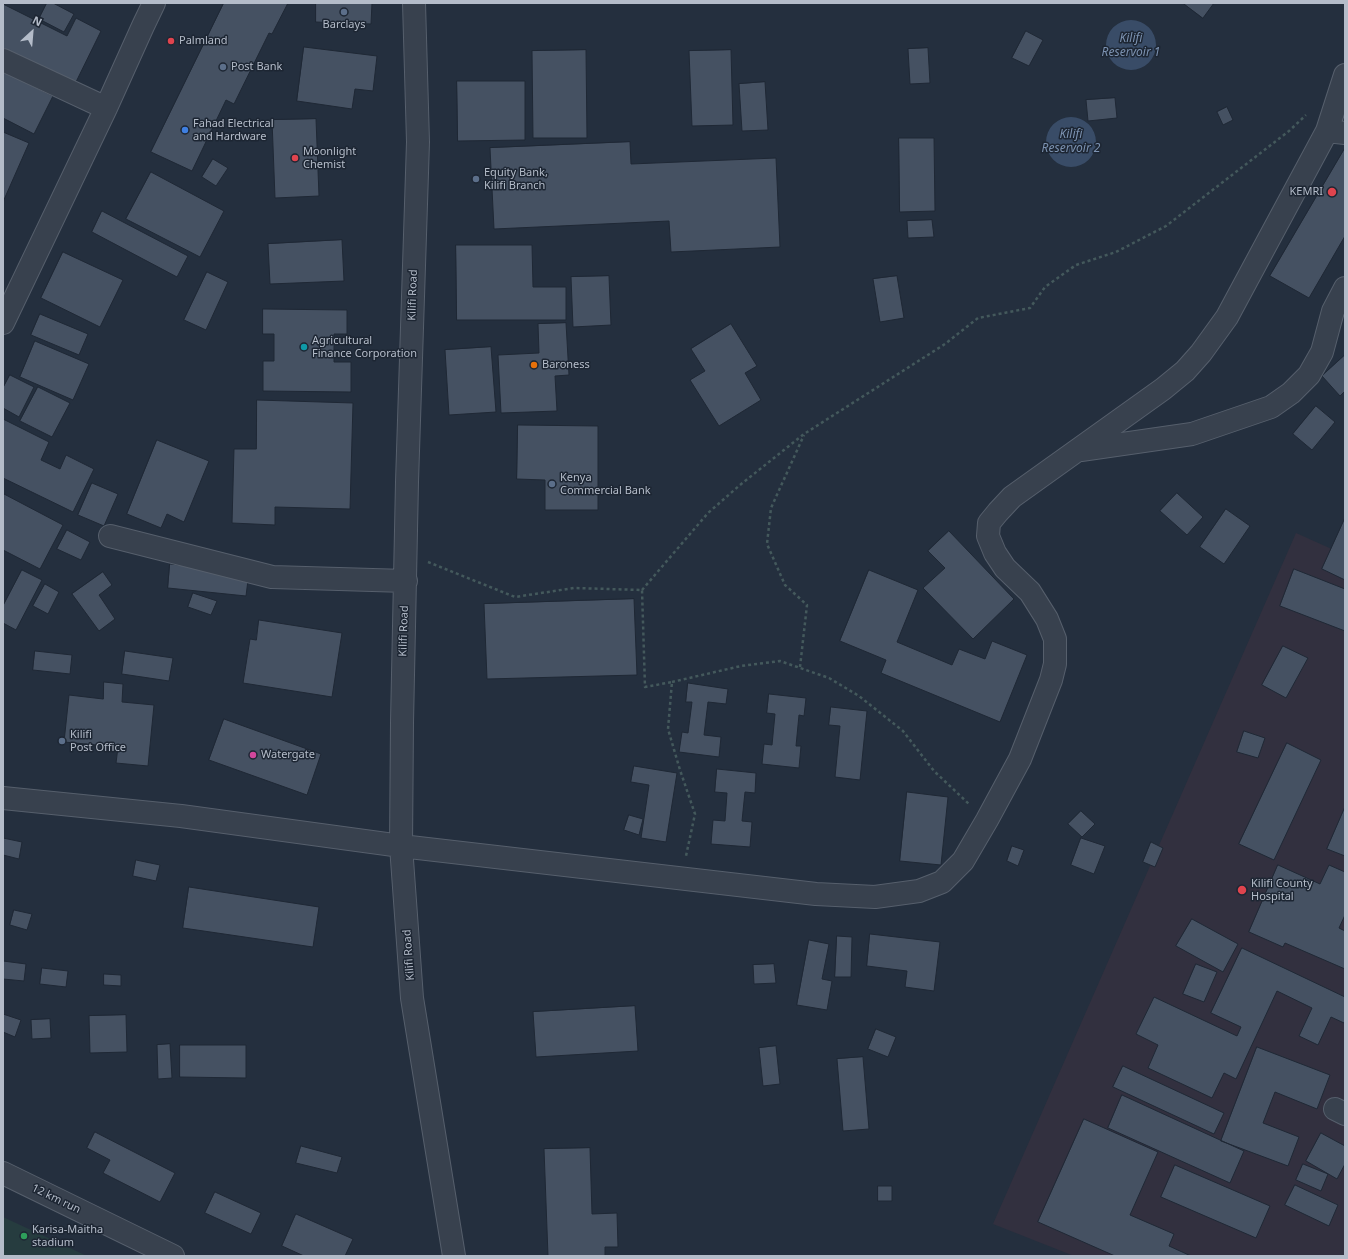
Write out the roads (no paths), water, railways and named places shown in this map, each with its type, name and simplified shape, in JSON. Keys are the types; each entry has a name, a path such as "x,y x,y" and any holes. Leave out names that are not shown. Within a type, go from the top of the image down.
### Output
{"street":[{"path":"3,323 106,108 142,26 154,3"},
{"name":"Kilifi Road","path":"414,3 418,142 406,553 401,846 412,998 454,1256"},
{"path":"3,60 106,108"},
{"path":"3,798 188,817 401,846 816,894 875,897 919,891 942,882 963,861 988,820 1020,759 1051,680 1055,664 1055,639 1047,619 1030,592 1005,568 995,553 988,536 989,523 1012,497 1163,389 1185,371 1201,353 1227,317 1336,132 1345,75"},
{"path":"1078,450 1192,434 1271,407 1291,393 1309,376 1322,352 1333,311 1345,288"},
{"path":"110,536 272,577 406,581"},
{"name":"12 km run","path":"3,1173 174,1256"}],"water":[{"name":"Kilifi Reservoir 1","path":"1126,20 1136,20 1149,27 1156,40 1156,50 1149,63 1136,70 1126,70 1117,66 1110,59 1106,50 1106,40 1110,31 1117,24"},
{"name":"Kilifi Reservoir 2","path":"1066,117 1076,117 1089,124 1096,137 1096,147 1089,160 1076,167 1066,167 1057,163 1050,156 1046,147 1046,137 1050,128 1057,121"}],"place":[{"name":"Barclays","path":"344,12"},
{"name":"Palmland","path":"171,41"},
{"name":"Post Bank","path":"223,67"},
{"name":"Fahad Electrical and Hardware","path":"185,130"},
{"name":"Moonlight Chemist","path":"295,158"},
{"name":"Equity Bank, Kilifi Branch","path":"476,179"},
{"name":"KEMRI","path":"1332,192"},
{"name":"Agricultural Finance Corporation","path":"304,347"},
{"name":"Baroness","path":"534,365"},
{"name":"Kenya Commercial Bank","path":"552,484"},
{"name":"Kilifi Post Office","path":"62,741"},
{"name":"Watergate","path":"253,755"},
{"name":"Kilifi County Hospital","path":"1242,890"},
{"name":"Karisa-Maitha stadium","path":"24,1236"}]}
